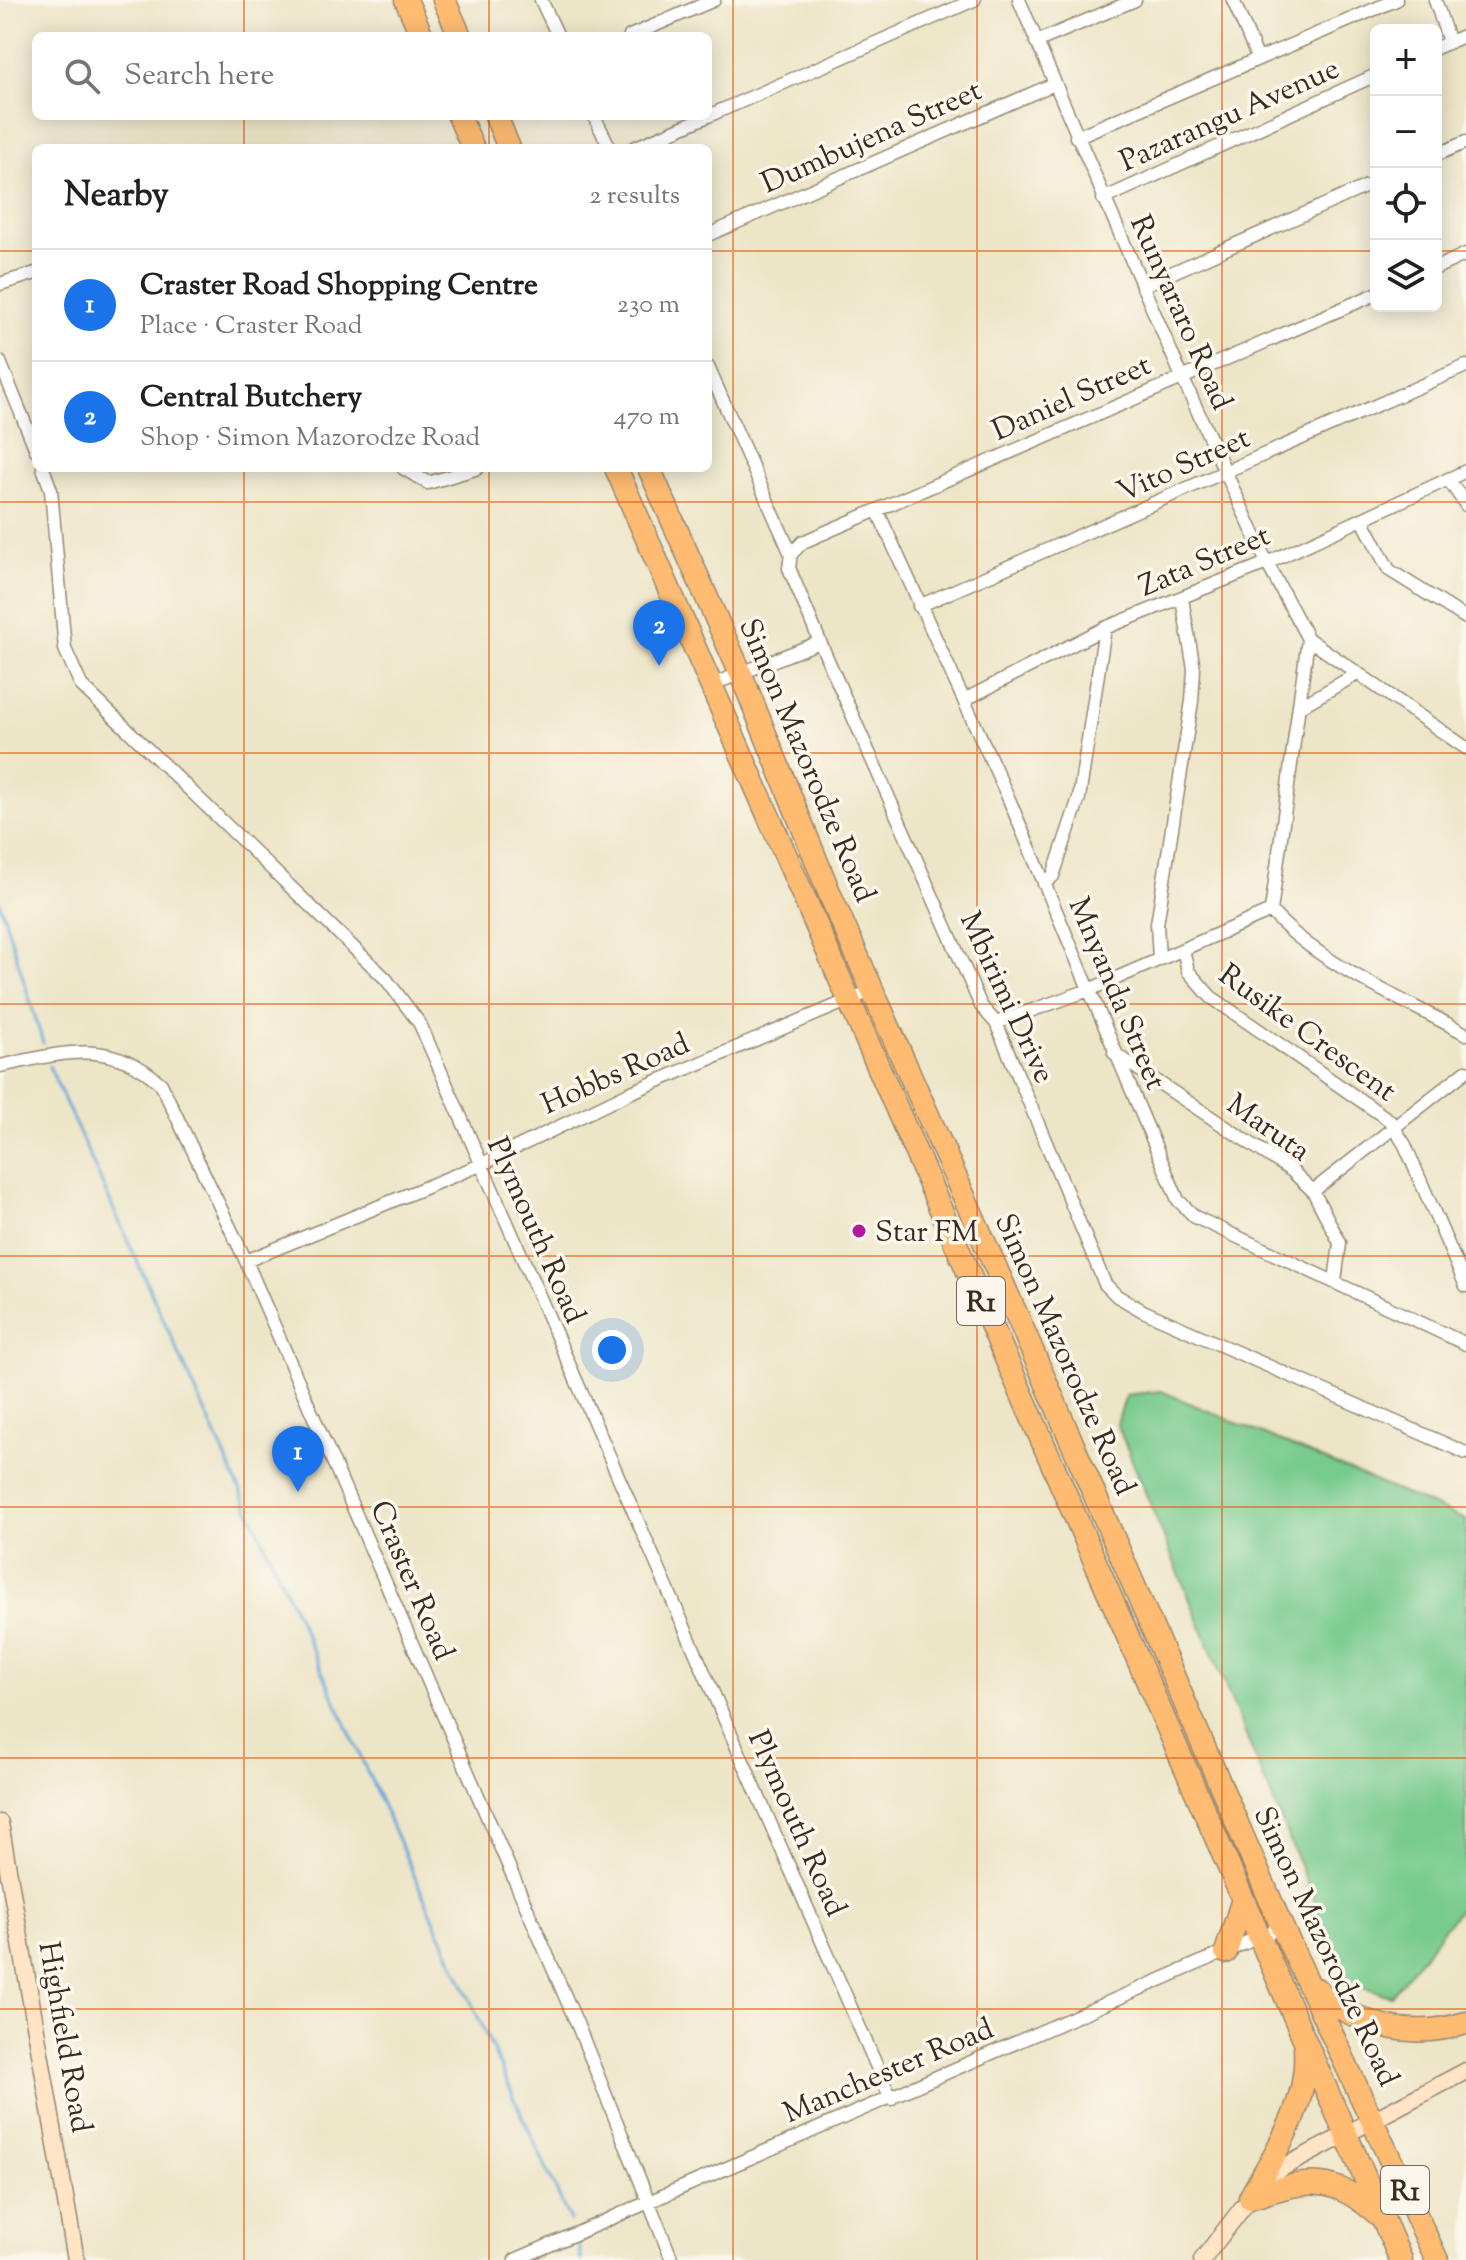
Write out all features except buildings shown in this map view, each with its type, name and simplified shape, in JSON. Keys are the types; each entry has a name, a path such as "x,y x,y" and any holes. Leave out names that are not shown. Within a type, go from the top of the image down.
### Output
{"highway":[{"path":"406,0 420,32"},
{"path":"444,0 458,32"},
{"path":"461,120 471,144"},
{"path":"498,120 507,144"},
{"name":"Simon Mazorodze Road","path":"618,472 1259,1936 1304,2031 1437,2260"},
{"name":"Simon Mazorodze Road","path":"651,472 740,672 831,897 1309,1983 1361,2127 1381,2216 1401,2260"},
{"path":"831,897 833,934 852,976 850,1000"},
{"path":"1245,1842 1246,1880 1265,1923 1259,1936"},
{"path":"1226,1952 1243,1899"},
{"path":"1309,1983 1334,2005 1373,2024 1409,2031 1466,2023"},
{"path":"1250,2198 1295,2113 1303,2091 1307,2074 1304,2031"},
{"path":"1250,2198 1291,2185 1326,2183 1355,2195 1381,2216"}],"street":[{"path":"541,0 556,32"},
{"path":"639,32 714,0"},
{"path":"712,114 974,0"},
{"name":"Runyararo Road","path":"1019,0 1182,377 1267,563 1308,639"},
{"path":"1036,42 1135,0"},
{"path":"1233,0 1258,59"},
{"path":"1076,137 1396,0"},
{"path":"1435,0 1449,42"},
{"path":"1442,45 1466,35"},
{"name":"Pazarangu Avenue","path":"1103,199 1370,78"},
{"name":"Dumbujena Street","path":"712,233 1054,84"},
{"path":"596,120 608,144"},
{"path":"643,144 699,120"},
{"path":"1442,152 1466,142"},
{"path":"1142,286 1370,185"},
{"path":"1442,265 1466,254"},
{"path":"0,284 32,274"},
{"name":"Daniel Street","path":"791,554 803,542 1370,297"},
{"path":"0,362 32,440"},
{"name":"Vito Street","path":"919,606 1226,474 1466,366"},
{"name":"Mbirimi Drive","path":"712,376 791,554 789,568 820,642 981,1006 996,1023 1105,1284 1117,1296 1466,1453"},
{"name":"Zata Street","path":"964,700 1105,628 1267,563 1466,471"},
{"name":"Plymouth Road","path":"44,472 51,490 65,649 81,685 409,1005 891,2099"},
{"path":"410,472 428,483 465,472"},
{"path":"1448,479 1466,505"},
{"name":"Mnyanda Street","path":"877,510 964,700 1114,1053 1184,1208 1195,1217 1466,1344"},
{"path":"1362,519 1389,570 1466,618"},
{"path":"1159,959 1157,924 1192,701 1194,669 1182,599"},
{"path":"1044,884 1053,876 1079,798 1105,628"},
{"path":"1466,748 1308,639 1271,911 1287,929 1312,947 1466,1034"},
{"path":"711,685 820,642"},
{"path":"1301,706 1357,674"},
{"path":"996,1023 1089,990 1271,911"},
{"name":"Rusike Crescent","path":"1183,949 1188,971 1211,997 1371,1106 1394,1128 1405,1145 1466,1286"},
{"name":"Hobbs Road","path":"246,1261 480,1165 627,1094 873,990"},
{"name":"Craster Road","path":"0,1066 91,1052 117,1054 139,1064 161,1084 246,1261 578,2026 672,2260"},
{"name":"Maruta","path":"1114,1053 1292,1171 1313,1191 1340,1243 1335,1281"},
{"path":"1313,1191 1466,1071"},
{"name":"Highfield Road","path":"0,1823 76,2260"},
{"name":"Manchester Road","path":"515,2260 1282,1927"},
{"path":"1202,2260 1250,2198 1294,2160 1466,2071"}],"green space":[{"path":"1161,1391 1466,1520 1466,1901 1391,1996 1349,1984 1117,1424 1126,1395"}],"waterway":[{"path":"0,903 43,1043"},
{"path":"49,1066 570,2221"},
{"path":"579,2244 581,2260"}],"place":[{"name":"Central Butchery","path":"659,666"},
{"name":"Star FM","path":"859,1231"},
{"name":"Craster Road Shopping Centre","path":"298,1492"}]}
